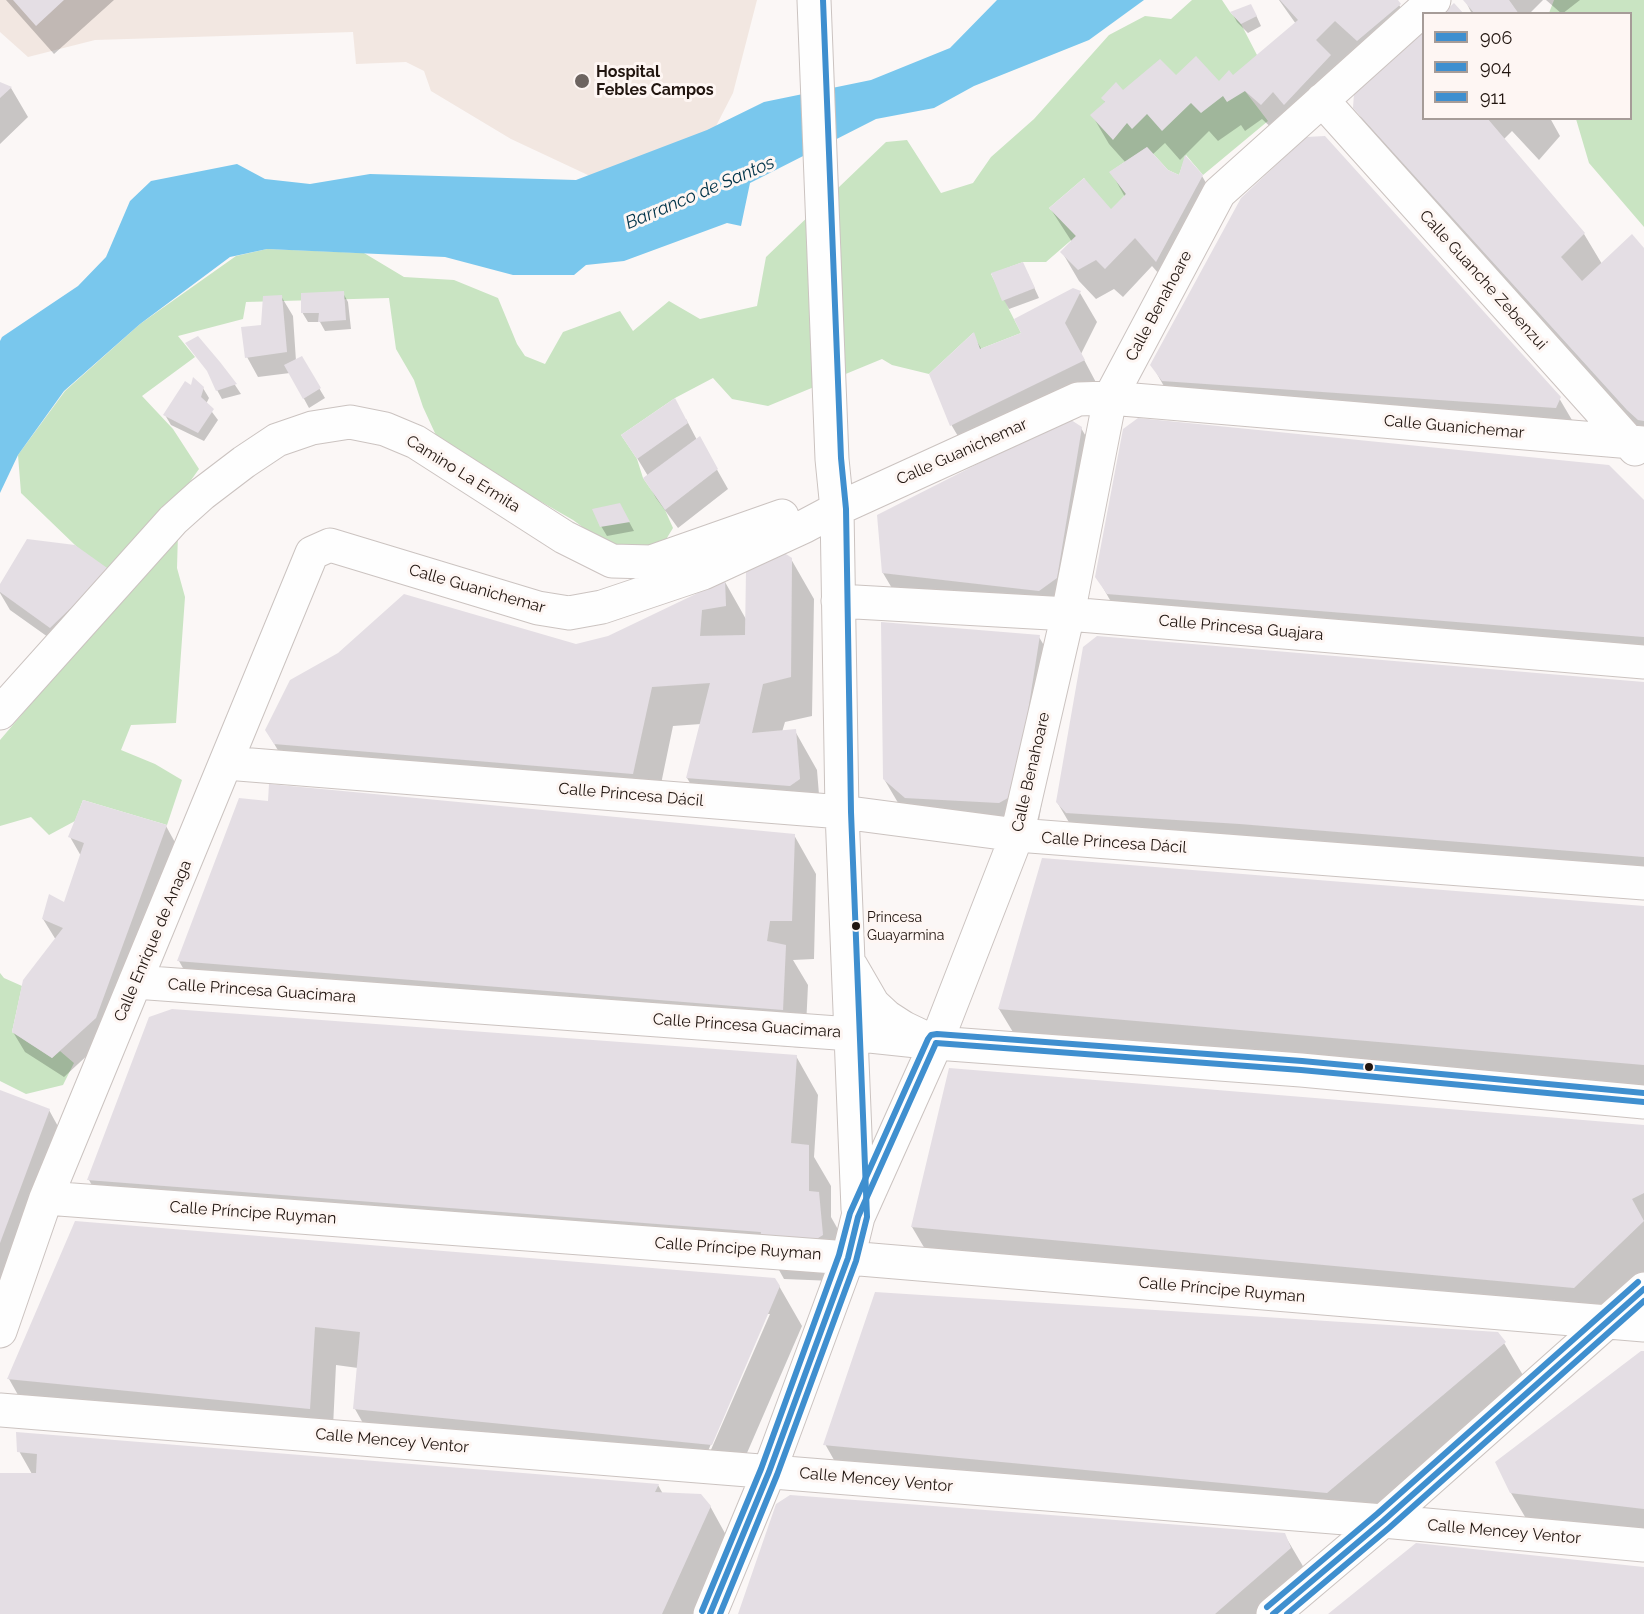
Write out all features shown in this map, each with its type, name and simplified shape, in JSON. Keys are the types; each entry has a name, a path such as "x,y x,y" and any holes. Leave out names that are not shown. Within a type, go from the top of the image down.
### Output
{"street":[{"path":"814,0 832,459 837,509 842,812 858,1217"},
{"name":"Calle Benahoare","path":"710,1614 769,1472 848,1258 858,1217 936,1043 1017,835 1068,614 1110,398 1219,193 1434,0"},
{"name":"Calle Guanche Zebenzui","path":"1322,100 1639,448"},
{"name":"Calle Guanichemar","path":"312,553 330,545 538,608 569,613 602,607 703,573 1078,399 1110,398 1639,448"},
{"name":"Camino La Ermita","path":"0,713 173,520 244,462 277,441 312,428 350,422 396,433 416,442 564,537 612,561 651,562 783,515 805,526"},
{"name":"Calle Enrique de Anaga","path":"0,1331 46,1198 312,553"},
{"name":"Calle Princesa Guajara","path":"838,601 1068,614 1644,662"},
{"name":"Calle Princesa Dácil","path":"226,763 842,812 1017,835 1644,884"},
{"path":"848,962 873,1004 904,1029 936,1043"},
{"name":"Calle Princesa Guacimara","path":"135,982 851,1034 936,1043 1302,1070 1644,1102"},
{"name":"Calle Príncipe Ruyman","path":"46,1198 848,1258 1644,1325"},
{"path":"1273,1614 1383,1521 1644,1289"},
{"name":"Calle Mencey Ventor","path":"0,1410 1383,1521 1644,1545"}],"shaded area":[{"name":"Hospital Febles Campos","path":"0,0 757,0 733,93 715,128 590,176 511,139 431,91 424,71 406,62 356,64 353,32 95,40 28,57 0,32"}],"green space":[{"path":"1192,0 1222,0 1241,24 1257,55 1245,91 1268,121 1203,175 1186,155 1179,175 1168,170 1147,147 1110,172 1126,194 1108,214 1084,178 1049,208 1076,236 1046,262 1023,262 991,274 1021,333 980,349 973,333 929,374 892,365 882,359 768,406 732,399 713,378 675,398 621,435 637,459 643,478 665,510 673,528 662,546 619,554 573,520 440,444 423,407 414,380 396,349 389,298 246,302 243,319 178,336 195,357 142,396 173,429 199,469 179,497 177,568 185,597 176,723 131,725 121,750 155,764 182,780 167,825 83,800 75,821 49,835 31,817 0,826 0,740 78,649 118,597 75,545 21,493 18,455 65,391 140,324 236,256 267,249 364,253 404,277 454,280 498,298 517,344 525,356 545,364 563,332 620,311 633,331 669,301 700,319 757,306 766,257 886,142 907,140 941,193 973,183 991,157 1034,119 1109,35 1145,16 1171,19"},
{"path":"1554,0 1644,0 1644,227 1589,163 1576,120 1632,120 1632,12 1549,12"},
{"path":"0,973 4,978 22,986 12,1032 52,1058 60,1051 74,1063 63,1085 26,1094 0,1081"}],"water":[{"name":"Barranco de Santos","path":"997,0 1144,0 1089,40 974,86 934,108 876,119 750,183 741,226 727,223 624,261 586,265 574,275 513,275 445,257 267,249 230,257 140,324 64,391 18,455 0,493 0,341 2,337 78,286 106,257 130,201 151,181 237,164 265,179 310,184 370,174 576,180 707,130 764,102 871,80 950,48"}],"building":[{"path":"13,0 64,0 36,26"},
{"path":"1280,0 1398,0 1401,4 1357,41 1335,21 1316,40 1331,55 1284,105 1273,92 1261,105 1245,91 1227,102 1223,96 1201,113 1191,103 1162,131 1147,114 1132,129 1127,123 1113,140 1090,115 1105,102 1101,98 1116,82 1123,90 1160,59 1176,75 1196,56 1219,81 1229,70 1233,75 1298,20"},
{"path":"1463,0 1509,0 1518,12 1473,12"},
{"path":"1454,3 1462,12 1444,12"},
{"path":"1251,4 1257,16 1241,24 1230,12"},
{"path":"1422,32 1422,120 1489,120 1585,233 1561,257 1582,281 1632,234 1644,248 1644,421 1638,420 1627,410 1353,108 1354,93"},
{"path":"0,82 12,87 0,98"},
{"path":"1325,136 1561,397 1556,408 1162,381 1150,365 1241,198 1306,137"},
{"path":"1147,147 1168,170 1179,175 1185,155 1203,175 1156,262 1135,238 1105,269 1096,260 1078,270 1060,252 1076,236 1049,208 1084,178 1111,209 1126,194 1109,172"},
{"path":"1023,262 1035,288 1002,301 991,273"},
{"path":"1073,288 1081,291 1065,323 1085,360 950,426 929,374 974,332 980,349 1021,333 1014,319"},
{"path":"344,291 346,320 318,322 319,313 301,313 301,293"},
{"path":"282,295 287,352 245,358 241,327 261,325 263,296"},
{"path":"198,336 237,384 216,391 207,371 185,343"},
{"path":"302,356 321,388 303,399 284,365"},
{"path":"193,377 204,387 201,397 214,409 198,433 163,415 185,381 191,385"},
{"path":"675,398 688,423 637,459 621,435"},
{"path":"1068,418 1082,427 1057,578 1039,591 882,573 877,515"},
{"path":"1138,418 1609,465 1644,500 1644,637 1107,594 1095,577 1123,429"},
{"path":"700,436 718,469 665,510 643,478"},
{"path":"620,503 630,522 600,527 592,509"},
{"path":"27,539 75,545 110,570 50,628 0,592 0,584"},
{"path":"780,550 792,558 791,677 763,684 752,733 796,729 800,779 790,786 686,778 710,683 652,687 633,774 274,744 265,730 290,680 338,653 404,594 576,644 608,636 725,580 726,606 702,610 700,636 745,635 746,570"},
{"path":"881,622 1040,635 1015,794 999,803 905,798 883,779"},
{"path":"1097,636 1644,682 1644,857 1240,824 1066,813 1056,802 1083,647"},
{"path":"269,784 795,834 792,921 770,921 767,941 786,945 783,1010 177,961 239,798 268,801"},
{"path":"83,800 167,825 96,1018 52,1058 12,1032 23,980 63,928 42,919 49,894 64,902 84,843 68,837"},
{"path":"1042,858 1644,906 1644,1065 998,1009"},
{"path":"172,1009 797,1055 791,1143 809,1145 809,1191 819,1192 823,1235 810,1243 760,1241 761,1232 87,1180 149,1017"},
{"path":"949,1068 1644,1125 1644,1193 1632,1199 1644,1221 1574,1288 911,1227"},
{"path":"0,1090 50,1109 0,1243"},
{"path":"75,1221 775,1278 780,1286 712,1445 353,1409 360,1332 315,1327 310,1409 7,1379"},
{"path":"875,1292 1498,1332 1506,1342 1327,1493 823,1445"},
{"path":"1644,1351 1644,1509 1510,1493 1495,1462"},
{"path":"16,1432 659,1484 655,1492 701,1494 711,1506 662,1614 0,1614 0,1473 36,1473 37,1454 17,1452"},
{"path":"790,1495 1285,1533 1291,1548 1215,1614 738,1614 776,1504"},
{"path":"1416,1543 1644,1567 1644,1614 1328,1614"}],"transit line":[{"name":"904","path":"720,1614 777,1475 856,1261 867,1217 851,812 846,509 841,458 823,0"},
{"name":"911","path":"702,1611 761,1469 839,1255 850,1213 931,1035 1302,1061 1644,1093"},
{"name":"906","path":"936,1043 1301,1070 1644,1102"},
{"name":"906","path":"710,1614 769,1472 848,1258 858,1217 936,1043"},
{"name":"911","path":"1267,1607 1377,1514 1638,1282"},
{"name":"906","path":"1273,1614 1383,1521 1644,1289"},
{"name":"904","path":"1287,1614 1389,1528 1644,1301"}],"place":[{"name":"Hospital Febles Campos","path":"582,81"},
{"name":"Princesa Guayarmina","path":"856,926"}]}
